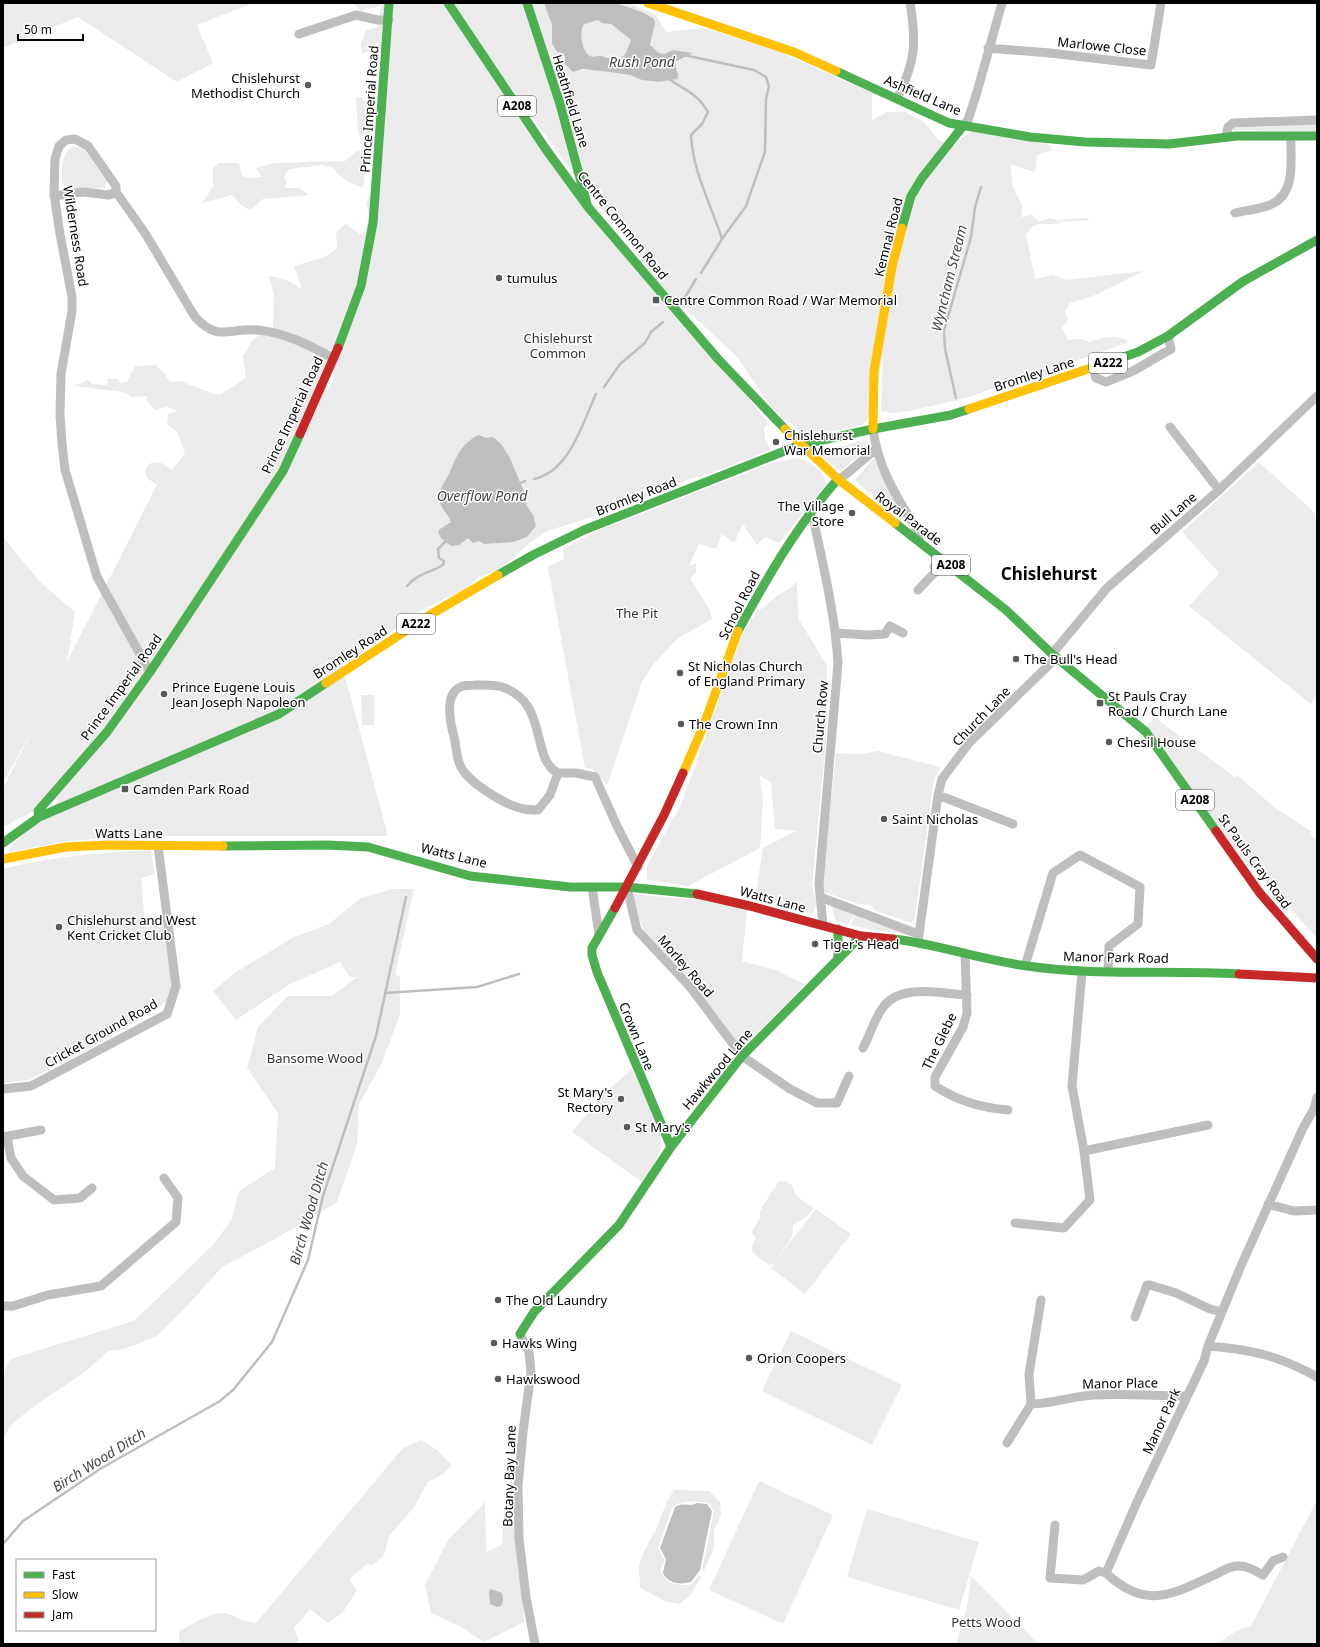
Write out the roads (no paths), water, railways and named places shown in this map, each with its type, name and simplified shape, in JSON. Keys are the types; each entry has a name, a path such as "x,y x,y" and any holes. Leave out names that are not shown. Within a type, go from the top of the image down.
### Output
{"main road":[{"name":"Prince Imperial Road","path":"39,817 38,811 107,732 150,672 283,471 333,358 360,286 372,223 379,158 389,3"},
{"name":"Centre Common Road","path":"448,3 545,148 588,207 718,359 800,446"},
{"name":"Heathfield Lane","path":"527,3 560,104 588,207"},
{"name":"Ashfield Lane","path":"648,3 780,47 845,74 949,123 963,126 1036,139 1079,143 1170,144 1226,137 1258,135 1317,136"},
{"name":"Kemnal Road","path":"873,429 874,371 892,268 911,196 922,178 963,126"},
{"name":"Bromley Lane","path":"800,446 873,429 951,415 1138,352 1168,336 1242,282 1317,240"},
{"name":"Royal Parade","path":"800,446 839,480 1006,610 1054,656"},
{"name":"Bromley Road","path":"3,843 39,817 279,714 433,613 548,547 584,530 800,446"},
{"name":"School Road","path":"627,887 664,815 703,727 737,633 768,576 818,500 839,480"},
{"name":"St Pauls Cray Road","path":"1054,656 1140,727 1152,740 1259,892 1317,959"},
{"name":"Watts Lane","path":"3,859 66,847 108,845 327,845 368,847 470,876 570,887 627,887 695,894 823,925 861,936 918,938"},
{"name":"Crown Lane","path":"627,887 599,934 592,948 592,955 597,972 671,1147"},
{"path":"838,930 838,958"},
{"name":"Hawkwood Lane","path":"520,1334 534,1312 619,1225 671,1147 742,1056 861,936"},
{"name":"Manor Park Road","path":"918,938 965,953 1025,966 1082,972 1210,972 1317,978"}],"street":[{"path":"897,99 908,76 913,56 914,28 910,3"},
{"name":"Kemnal Road","path":"963,126 968,120 1002,3"},
{"name":"Marlowe Close","path":"988,48 1050,53 1151,65 1161,3"},
{"path":"299,34 356,15 378,20 389,20"},
{"path":"1226,137 1228,126 1233,123 1317,120"},
{"path":"1235,213 1272,204 1282,197 1290,178 1291,136"},
{"name":"Wilderness Road","path":"150,672 98,577 66,470 60,415 61,374 72,311 72,297 54,196 54,177 58,148 63,141 70,139 84,143 88,146 116,186 116,192 144,233 196,317 203,325 211,330 221,332 258,330 299,339 333,358"},
{"path":"54,196 83,192 109,195 116,192"},
{"path":"1092,368 1096,378 1100,381 1106,382 1133,371 1171,350 1168,336"},
{"name":"Bull Lane","path":"1054,656 1107,588 1219,490 1317,396"},
{"path":"1170,427 1219,490"},
{"path":"873,429 876,449 890,486 919,533 919,542"},
{"path":"839,480 876,449"},
{"name":"Church Row","path":"810,514 814,522 836,633 838,663 818,884 823,925"},
{"path":"918,590 938,569 934,567 941,558"},
{"path":"836,633 867,636 886,634 890,626 903,633"},
{"name":"Church Lane","path":"918,938 938,795 942,779 969,743 1054,656"},
{"path":"558,773 550,795 538,810 519,808 474,784 460,767 451,724 450,700 454,692 463,686 492,685 502,686 519,696 533,717 539,733 544,757 550,769 558,773 576,773 595,777 616,826 638,866"},
{"path":"938,795 1014,824"},
{"name":"Cricket Ground Road","path":"3,1089 31,1086 167,1014 176,986 158,846"},
{"path":"1025,966 1053,873 1080,855 1140,887 1138,924 1109,946 1108,972"},
{"name":"Crown Lane","path":"592,887 599,934"},
{"name":"Morley Road","path":"627,887 636,930 691,988 742,1056 790,1089 817,1103 837,1103 849,1076"},
{"name":"Manor Park Road","path":"820,898 918,938"},
{"name":"The Glebe","path":"965,953 967,1013 963,1027 934,1077 935,1086 945,1093 969,1102 994,1109 1008,1110"},
{"path":"1015,1223 1064,1228 1090,1200 1084,1151 1072,1086 1082,972"},
{"path":"863,1048 883,1006 893,998 908,992 967,995"},
{"name":"Manor Park","path":"1106,1573 1186,1396 1204,1362 1208,1346 1222,1312 1268,1204 1314,1108 1317,1096"},
{"path":"1084,1151 1208,1125"},
{"path":"41,1130 5,1137 11,1158 23,1176 54,1200 80,1198 92,1188"},
{"path":"3,1306 13,1306 48,1295 101,1286 176,1222 178,1198 164,1178"},
{"path":"1268,1204 1294,1211 1317,1210"},
{"path":"1135,1317 1147,1285 1176,1293 1210,1309 1222,1312"},
{"path":"1006,1443 1031,1404 1029,1374 1041,1300"},
{"name":"Botany Bay Lane","path":"520,1334 529,1352 530,1372 518,1486 519,1538 526,1597 535,1644"},
{"path":"1208,1346 1243,1350 1267,1355 1295,1365 1317,1377"},
{"name":"Manor Place","path":"1031,1404 1043,1404 1077,1396 1096,1395 1186,1396"},
{"path":"1055,1525 1050,1578 1076,1581 1083,1580 1099,1571 1106,1573 1120,1586 1149,1596 1169,1595 1235,1566 1251,1568 1262,1575 1273,1560 1283,1557"}],"water":[{"name":"Rush Pond","path":"544,3 616,3 642,12 654,19 655,23 650,45 659,53 664,54 673,50 693,53 675,62 678,75 677,82 677,79 658,82 642,80 630,75 583,69 573,72 564,63 565,57 563,53 557,52 552,44 552,25","holes":["598,20 602,23 611,24 630,39 626,53 621,58 613,59 600,56 591,57 585,50 581,36 582,27 584,24"]},
{"name":"Overflow Pond","path":"479,435 486,438 493,437 501,444 510,458 524,492 527,506 533,515 536,526 527,537 513,542 484,544 479,541 473,543 468,538 459,545 451,546 441,538 438,532 451,522 440,503 440,491 463,447"},
{"path":"697,1503 707,1504 712,1511 700,1570 691,1582 675,1583 665,1577 663,1573 666,1559 660,1548 675,1507"},
{"path":"491,1589 502,1593 503,1601 501,1606 497,1607 490,1604 489,1591"}],"waterway":[{"path":"684,55 754,70 766,77 769,86 766,99 765,152 746,206 722,239"},
{"path":"669,79 695,96 708,112 702,124 691,135 692,149 703,188 722,239 701,273"},
{"name":"Wyncham Stream","path":"956,398 945,349 944,331 971,237 975,207 981,187"},
{"path":"684,299 696,279"},
{"path":"604,387 620,364 645,343 651,332 663,322"},
{"path":"534,479 557,467 566,456 580,432 596,394"},
{"path":"518,484 525,481"},
{"path":"407,586 416,578 443,565 444,561 439,558 438,549 447,540"},
{"name":"Birch Wood Ditch","path":"3,1544 23,1521 100,1469 220,1401 233,1390 272,1342 308,1260 323,1196 376,1036 406,897"},
{"path":"385,993 477,987 519,974"}],"place":[{"name":"Chislehurst Methodist Church","path":"308,85"},
{"name":"tumulus","path":"499,278"},
{"name":"Centre Common Road / War Memorial","path":"656,300"},
{"name":"Chislehurst War Memorial","path":"776,442"},
{"name":"The Village Store","path":"852,513"},
{"name":"The Bull's Head","path":"1016,659"},
{"name":"St Nicholas Church of England Primary","path":"680,673"},
{"name":"Prince Eugene Louis Jean Joseph Napoleon","path":"164,694"},
{"name":"St Pauls Cray Road / Church Lane","path":"1100,703"},
{"name":"The Crown Inn","path":"681,724"},
{"name":"Chesil House","path":"1109,742"},
{"name":"Camden Park Road","path":"125,789"},
{"name":"Saint Nicholas","path":"884,819"},
{"name":"Chislehurst and West Kent Cricket Club","path":"59,927"},
{"name":"Tiger's Head","path":"815,944"},
{"name":"St Mary's Rectory","path":"621,1099"},
{"name":"St Mary's","path":"627,1127"},
{"name":"The Old Laundry","path":"498,1300"},
{"name":"Hawks Wing","path":"494,1343"},
{"name":"Orion Coopers","path":"749,1358"},
{"name":"Hawkswood","path":"498,1379"}],"district":[{"name":"Chislehurst","path":"1049,574"}],"park label":[{"name":"Chislehurst Common","path":"558,346"},
{"name":"The Pit","path":"637,613"},
{"name":"Bansome Wood","path":"315,1058"},
{"name":"Petts Wood","path":"986,1622"}]}
